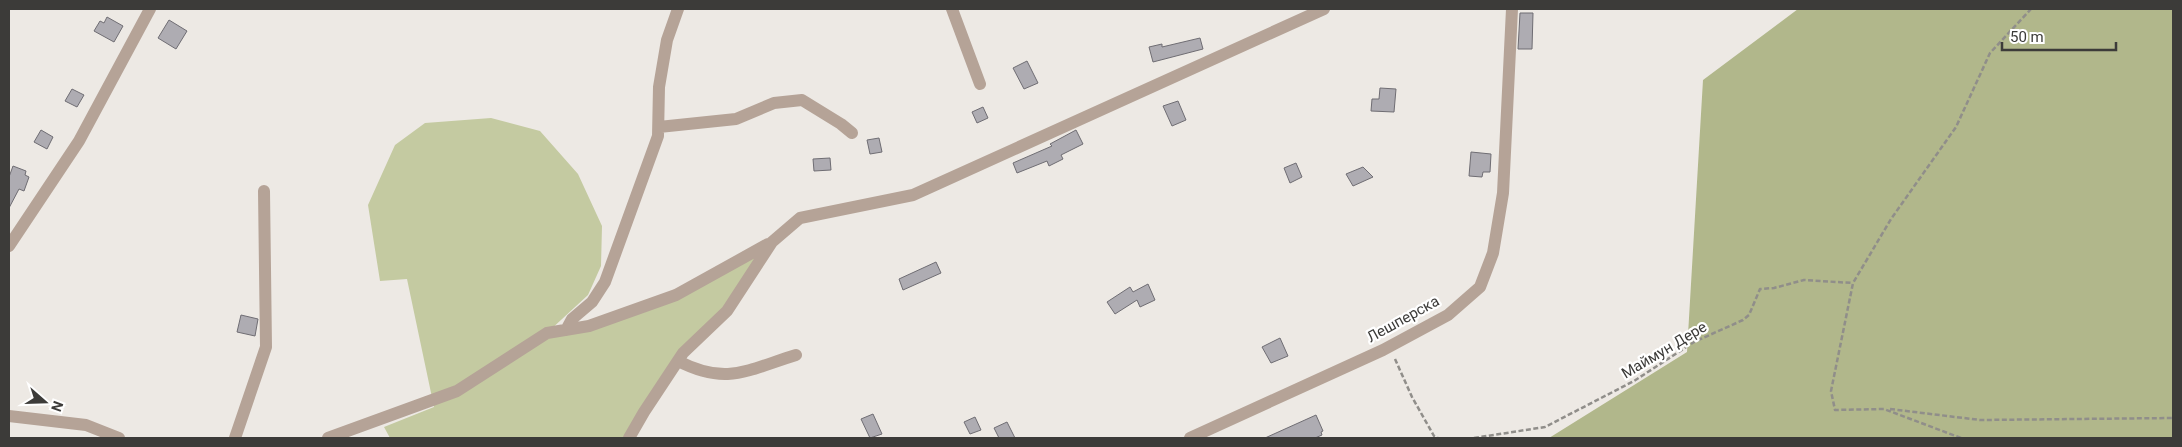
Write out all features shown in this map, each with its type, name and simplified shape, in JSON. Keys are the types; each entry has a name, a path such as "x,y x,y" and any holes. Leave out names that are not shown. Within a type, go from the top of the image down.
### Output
{"street":[{"path":"9,246 79,141 150,9"},
{"path":"566,330 572,319 592,302 605,282 658,136 660,126 659,87 667,40 678,9"},
{"path":"952,9 980,84"},
{"path":"328,438 457,391 547,333 589,326 676,295 772,242 800,218 913,195 1324,9"},
{"name":"Лешперска","path":"1190,438 1390,346 1448,315 1480,287 1493,253 1503,193 1512,9"},
{"path":"660,126 736,120 774,103 802,100 852,133"},
{"path":"235,438 266,347 264,191"},
{"path":"629,438 678,361 727,311 772,242"},
{"path":"678,361 700,372 723,376 737,374 796,355"},
{"path":"9,416 86,425 119,438"}],"path":[{"path":"2030,9 1990,53 1956,127 1892,219 1853,283 1831,391 1835,410 1884,409 1980,420 2173,418"},
{"name":"Маймун Дере","path":"1474,438 1544,427 1580,410 1634,381 1694,342 1743,320 1749,314 1760,289 1774,288 1804,280 1853,283"},
{"path":"1390,346 1412,398 1434,436 1438,438"},
{"path":"1884,409 1961,438"}],"green space":[{"path":"1798,9 2173,9 2173,438 1549,438 1687,352 1703,80"},
{"path":"491,118 540,131 578,174 602,226 601,266 588,295 548,332 676,295 772,242 727,311 683,353 629,438 390,438 384,427 434,407 407,279 380,281 368,205 395,145 425,123"}],"building":[{"path":"1520,13 1533,13 1532,49 1518,49"},
{"path":"107,17 123,26 114,42 94,31 100,21 104,23"},
{"path":"169,20 187,31 176,49 158,38"},
{"path":"1200,38 1203,49 1153,62 1149,47 1162,44 1162,47"},
{"path":"1027,61 1038,83 1024,89 1013,68"},
{"path":"1380,88 1396,89 1394,112 1371,111 1372,99 1379,99"},
{"path":"72,89 84,95 77,107 65,101"},
{"path":"1178,101 1186,120 1172,126 1163,106"},
{"path":"983,107 988,118 977,123 972,112"},
{"path":"41,130 53,137 47,149 34,142"},
{"path":"1076,130 1083,144 1061,155 1063,159 1049,166 1047,161 1017,173 1013,163 1052,146 1050,144"},
{"path":"879,138 882,152 870,154 867,140"},
{"path":"1471,152 1491,154 1490,172 1483,172 1482,177 1469,176"},
{"path":"830,158 831,170 814,171 813,159"},
{"path":"1296,163 1302,177 1290,183 1284,168"},
{"path":"13,166 26,171 25,175 29,177 24,191 19,189 9,208 9,177"},
{"path":"1363,167 1373,177 1353,186 1346,174"},
{"path":"936,262 941,273 903,290 899,279"},
{"path":"1148,284 1155,300 1140,307 1137,300 1115,314 1107,302 1130,287 1133,292"},
{"path":"241,315 258,319 255,336 237,332"},
{"path":"1280,338 1288,356 1271,363 1262,347"},
{"path":"873,414 882,434 870,438 861,419"},
{"path":"1316,415 1323,431 1321,432 1322,435 1315,438 1265,438"},
{"path":"975,417 981,430 970,434 964,422"},
{"path":"1007,422 1015,438 999,438 994,428"}]}
